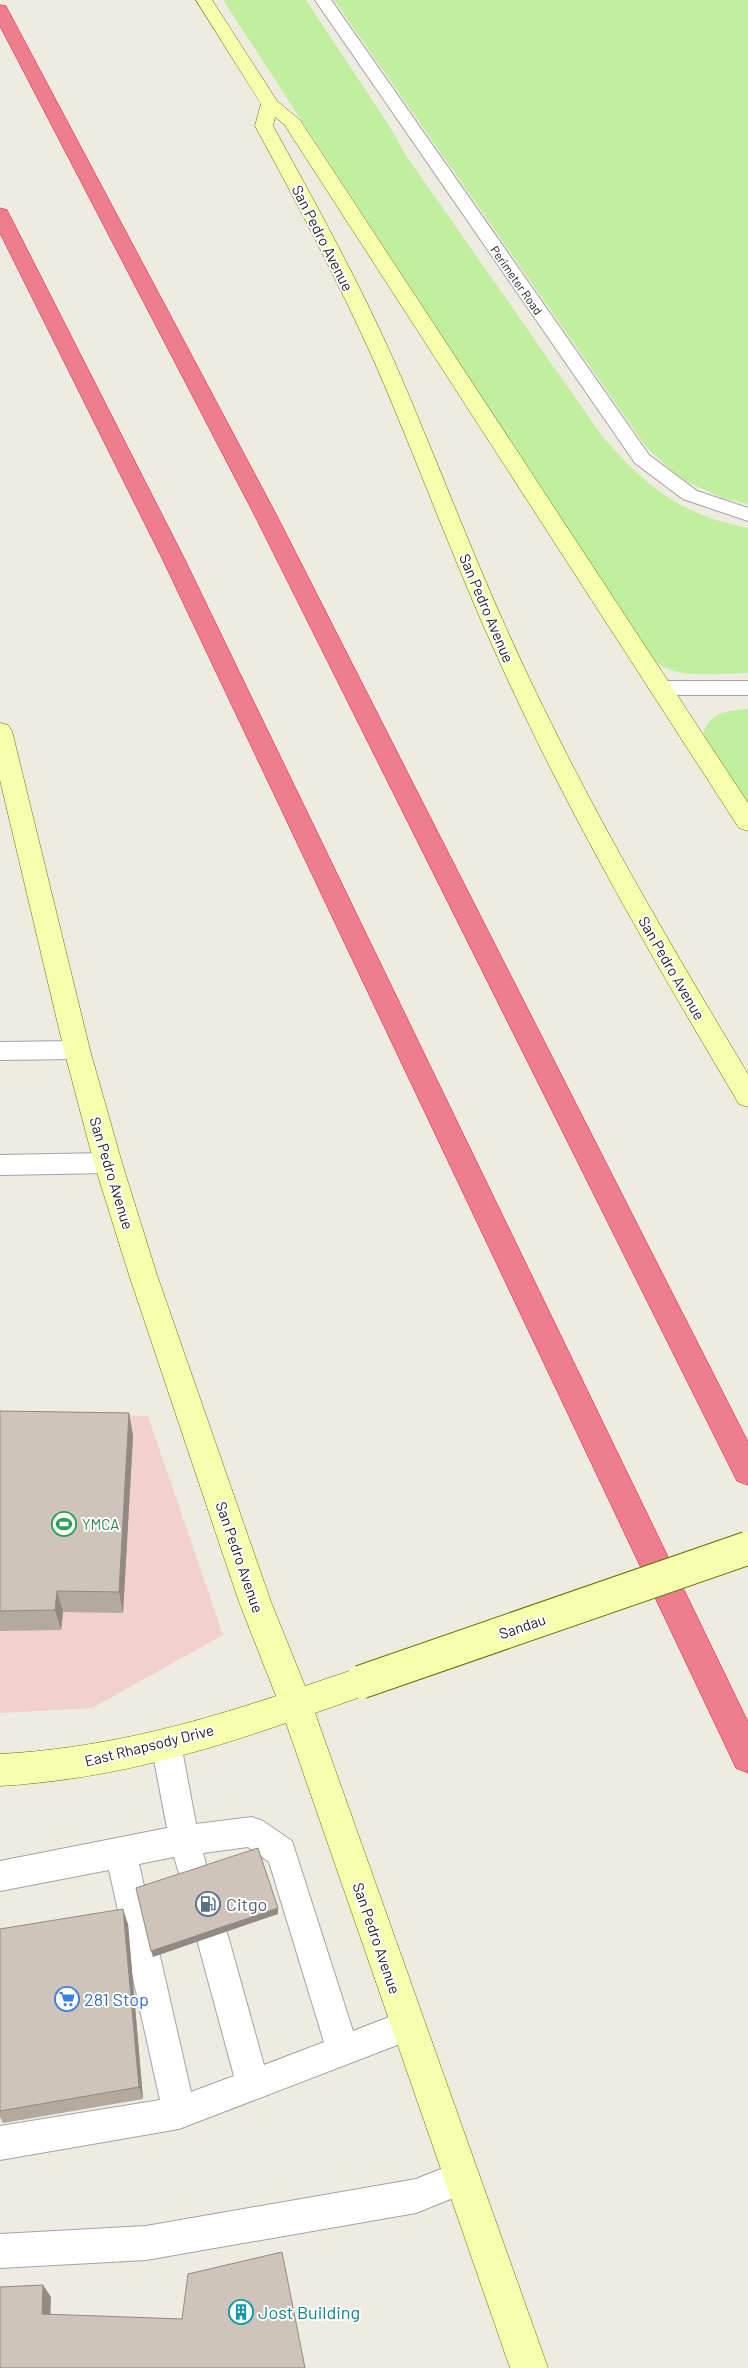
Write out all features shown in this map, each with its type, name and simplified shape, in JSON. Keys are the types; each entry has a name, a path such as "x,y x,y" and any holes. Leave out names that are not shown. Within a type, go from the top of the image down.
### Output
{"highway":[{"path":"0,10 266,516 748,1472"},
{"path":"0,214 173,558 748,1757"}],"main road":[{"name":"San Pedro Avenue","path":"204,0 270,104 291,120 748,822"},
{"name":"San Pedro Avenue","path":"270,104 264,126 312,213 370,330 488,611 531,707 613,865 748,1097"},
{"name":"San Pedro Avenue","path":"0,731 77,1050 108,1163 142,1275 252,1592 296,1705 407,2026 529,2368"},
{"name":"Sandau","path":"296,1705 748,1548"},
{"name":"East Rhapsody Drive","path":"0,1770 66,1765 119,1756 296,1705"}],"lane":[{"name":"Perimeter Road","path":"323,0 642,459 690,495 748,515"},
{"path":"661,688 748,688"},
{"path":"0,1051 77,1050"},
{"path":"0,1166 108,1163"},
{"path":"166,1744 184,1840 194,1876"},
{"path":"0,1876 184,1840 252,1832 281,1852 343,2050"},
{"path":"121,1853 179,2113"},
{"path":"212,1936 253,2085"},
{"path":"0,2143 179,2113 407,2026"},
{"path":"0,2251 146,2243 416,2196 461,2178"}],"shaded area":[{"path":"0,1412 148,1416 223,1635 92,1708 0,1713"}],"green space":[{"path":"223,0 306,0 388,124 405,154 602,436 634,470 666,496 702,515 748,528 748,673 686,673 664,667 654,661"},
{"path":"334,0 748,0 748,504 725,499 681,479 647,448"},
{"path":"748,709 748,805 703,737 709,722 719,714"}],"building":[{"name":"YMCA","path":"0,1411 129,1413 119,1592 57,1591 55,1610 0,1611"},
{"name":"Citgo","path":"258,1848 278,1908 151,1951 136,1888"},
{"name":"281 Stop","path":"123,1909 139,2087 0,2111 0,1929"},
{"name":"Jost Building","path":"282,2252 305,2368 0,2368 0,2287 43,2285 42,2314 182,2319 188,2274"}],"place":[{"name":"YMCA","path":"64,1524"},
{"name":"Citgo","path":"208,1904"},
{"name":"281 Stop","path":"67,1999"},
{"name":"Jost Building","path":"241,2312"}]}
